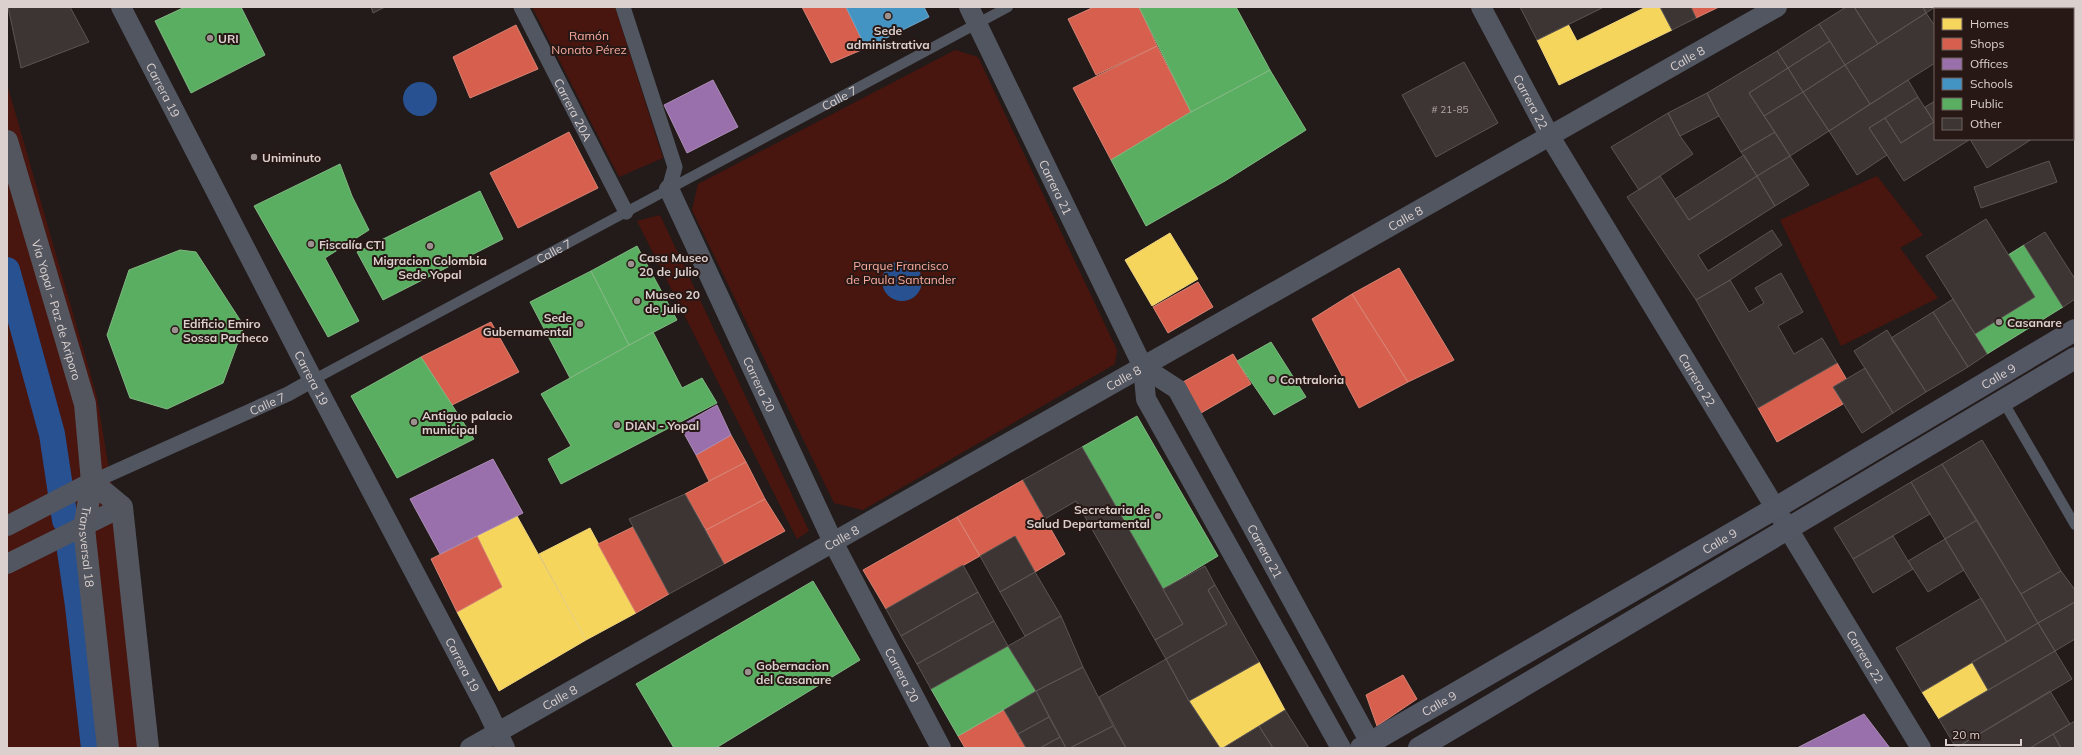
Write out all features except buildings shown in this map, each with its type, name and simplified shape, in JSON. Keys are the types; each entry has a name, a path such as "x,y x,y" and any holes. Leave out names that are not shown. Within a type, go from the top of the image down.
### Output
{"main road":[{"name":"Via Yopal - Paz de Ariporo","path":"7,141 85,404 91,482"},
{"name":"Calle 9","path":"1368,746 1774,509 2075,330"},
{"name":"Calle 9","path":"1419,748 2075,358"},
{"name":"Transversal 18","path":"91,482 122,507"},
{"name":"Transversal 18","path":"91,482 84,528 108,748"},
{"path":"122,507 148,748"}],"street":[{"name":"Carrera 19","path":"121,7 312,380 487,710 501,740"},
{"name":"Carrera 20A","path":"521,7 626,212"},
{"path":"623,7 675,167 669,189"},
{"name":"Carrera 22","path":"1481,7 1550,136 1774,509 1920,748"},
{"name":"Calle 8","path":"470,748 501,740 833,542 1777,7"},
{"name":"Carrera 21","path":"973,15 1143,367 1146,399 1341,748"},
{"name":"Carrera 20","path":"669,189 833,542 940,748"},
{"name":"Carrera 21","path":"1143,367 1177,389 1368,746"},
{"name":"Calle 7","path":"91,482 288,394 312,380"},
{"path":"9,525 91,482"},
{"path":"7,564 84,528 122,507"}],"lane":[{"name":"Calle 7","path":"312,380 669,189 973,15 1008,7"},
{"path":"2003,401 2075,525"}],"green space":[{"name":"Ramón Nonato Pérez","path":"532,7 615,7 663,158 619,177"},
{"name":"Parque Francisco de Paula Santander","path":"955,50 978,57 1117,350 1115,364 863,510 834,503 692,210 698,184"},
{"path":"7,84 97,397 117,517 143,748 7,748"},
{"path":"1877,176 1923,235 1900,248 1938,298 1841,346 1780,220"},
{"path":"660,215 809,531 797,539 637,221"}],"water":[{"path":"420,82 426,83 432,87 436,93 436,105 432,111 426,115 420,116 414,115 408,111 404,105 403,99 404,93 408,87 414,83"},
{"path":"902,261 916,267 922,281 916,295 902,301 888,295 882,281 888,267"}],"waterway":[{"path":"7,270 52,434 65,520"},
{"path":"70,551 78,606 94,748"}],"place":[{"name":"Sede administrativa","path":"888,16"},
{"name":"URI","path":"210,38"},
{"name":"Uniminuto","path":"254,157"},
{"name":"Fiscalía CTI","path":"311,244"},
{"name":"Migracion Colombia Sede Yopal","path":"430,246"},
{"name":"Casa Museo 20 de Julio","path":"631,264"},
{"name":"Museo 20 de Julio","path":"637,301"},
{"name":"Casanare","path":"1999,322"},
{"name":"Sede Gubernamental","path":"580,324"},
{"name":"Edificio Emiro Sossa Pacheco","path":"175,330"},
{"name":"Contraloria","path":"1272,379"},
{"name":"Antiguo palacio municipal","path":"414,422"},
{"name":"DIAN - Yopal","path":"617,425"},
{"name":"Secretaria de Salud Departamental","path":"1158,516"},
{"name":"Gobernacion del Casanare","path":"748,672"}]}
